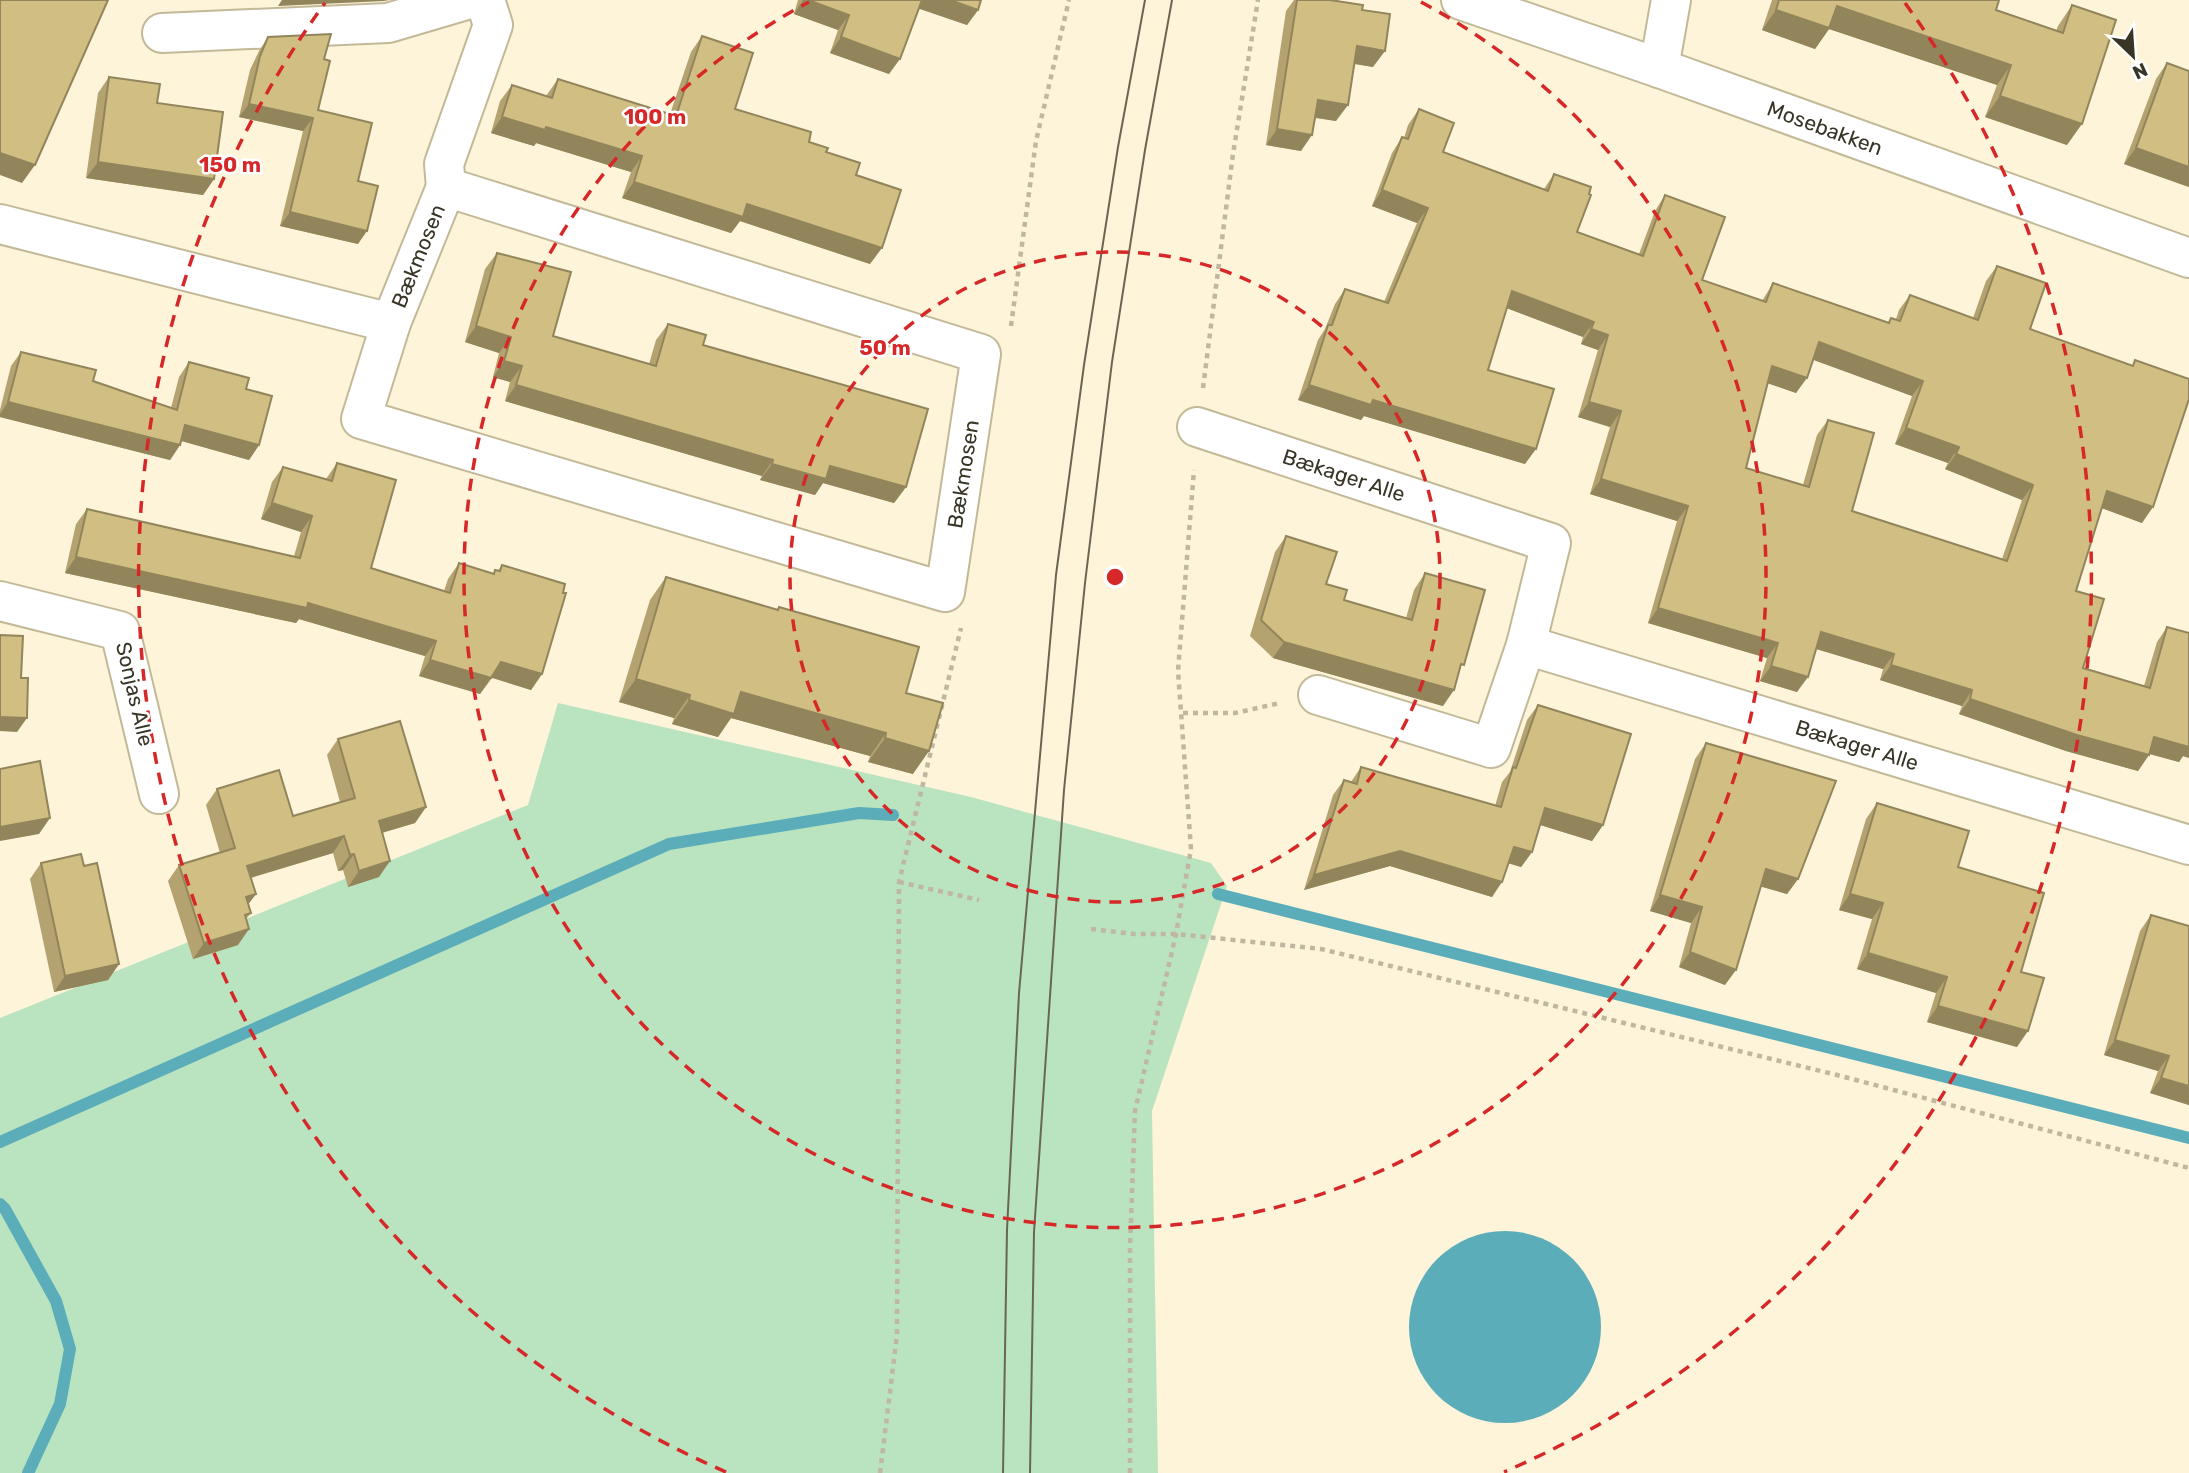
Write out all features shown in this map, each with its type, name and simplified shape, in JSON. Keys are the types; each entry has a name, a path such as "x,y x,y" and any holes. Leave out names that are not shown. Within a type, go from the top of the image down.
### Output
{"street":[{"path":"162,33 388,23 466,0"},
{"path":"446,187 444,164 493,25 485,0"},
{"name":"Mosebakken","path":"1461,0 2189,258"},
{"path":"1659,68 1671,0"},
{"name":"Bækmosen","path":"446,187 981,354 945,592 360,419 391,323 446,187"},
{"name":"Bækmosen","path":"0,224 391,323"},
{"name":"Bækager Alle","path":"1198,427 1551,544 1526,645 1491,748 1318,695"},
{"name":"Sonjas Alle","path":"0,601 120,631 159,794"},
{"name":"Bækager Alle","path":"1526,645 2189,845"}],"path":[{"path":"1011,331 1036,141 1069,0"},
{"path":"1130,1473 1130,1247 1135,1111 1176,934 1191,849 1178,671 1198,427 1233,155 1258,0"},
{"path":"880,1473 897,1335 900,882 962,621"},
{"path":"1183,713 1235,713 1318,695"},
{"path":"900,882 979,900"},
{"path":"1091,929 1134,934 1176,934 1321,949 1837,1075 2189,1168"}],"green space":[{"path":"558,703 971,797 1211,863 1227,886 1152,1111 1158,1473 0,1473 0,1018 528,805"}],"water":[{"path":"1505,1231 1542,1239 1573,1259 1593,1290 1601,1327 1593,1364 1573,1395 1542,1415 1505,1423 1468,1415 1437,1395 1417,1364 1409,1327 1417,1290 1437,1259 1468,1239"}],"building":[{"path":"0,0 108,0 35,165 0,153"},
{"path":"808,0 922,0 900,59 841,37 849,15"},
{"path":"950,0 981,0 978,10"},
{"path":"1297,0 1330,0 1363,5 1362,10 1390,14 1385,51 1357,46 1348,105 1318,100 1312,135 1277,129"},
{"path":"1779,0 1999,0 1996,10 2063,33 2072,5 2116,20 2082,124 2000,96 2011,65 1837,6 1829,28 1776,10"},
{"path":"331,34 324,59 330,61 318,110 372,123 358,181 378,186 367,231 290,212 313,118 249,104 260,56 268,37"},
{"path":"702,36 753,53 735,109 811,132 809,142 828,148 826,152 860,163 856,175 901,190 882,248 747,204 743,217 634,182 642,156 546,127 545,130 502,117 512,85 552,98 558,79 676,116"},
{"path":"2167,63 2189,71 2189,167 2136,148"},
{"path":"109,77 160,84 157,103 223,112 214,179 98,162"},
{"path":"1419,109 1454,123 1443,152 1548,191 1554,174 1591,187 1591,195 1577,232 1643,256 1665,195 1725,217 1702,280 1766,302 1773,283 1889,323 1891,318 1900,321 1910,295 1978,320 1997,266 2046,283 2030,329 2133,366 2135,360 2189,379 2189,399 2153,507 2107,491 2076,591 2104,599 2083,668 2150,688 2167,627 2189,633 2189,747 2154,737 2149,755 2077,735 1970,699 1972,690 1891,665 1894,654 1821,632 1808,677 1771,666 1778,643 1658,608 1688,506 1601,479 1621,411 1589,402 1608,335 1591,329 1594,322 1512,291 1488,370 1554,389 1536,449 1373,400 1371,405 1309,385 1328,325 1332,325 1345,289 1388,303 1428,208 1382,190 1402,137 1408,139","holes":["1819,342 1923,381 1906,428 1959,447 1956,454 2033,485 2007,561 1852,511 1874,433 1828,420 1809,487 1746,468 1772,366 1807,378"]},
{"path":"497,253 571,272 553,336 656,366 668,324 706,335 703,345 928,409 906,487 830,466 826,479 772,464 773,460 516,385 522,366 504,361 511,337 476,326"},
{"path":"21,352 96,370 93,381 177,410 189,362 249,378 246,389 272,396 259,445 185,425 180,445 8,402"},
{"path":"337,463 396,480 371,568 450,593 459,563 494,574 495,570 500,571 502,565 565,584 563,593 566,593 542,674 501,662 491,678 430,660 436,641 308,603 307,608 76,557 87,509 300,558 312,516 272,503 283,467 332,481"},
{"path":"1286,536 1337,552 1326,584 1347,590 1344,600 1412,620 1425,573 1485,590 1464,665 1461,664 1454,690 1284,642 1261,620"},
{"path":"666,577 919,647 906,693 943,703 929,751 885,738 886,733 741,692 734,714 689,700 690,695 636,679"},
{"path":"0,635 23,636 21,678 28,678 27,718 0,717"},
{"path":"1538,705 1631,734 1603,825 1545,808 1532,852 1514,847 1502,882 1400,851 1314,875 1344,780 1357,784 1361,767 1501,807 1513,767 1516,768"},
{"path":"400,721 426,807 379,821 390,861 359,871 354,854 350,855 344,836 247,866 256,894 246,897 251,913 245,915 249,929 204,943 179,865 235,848 217,789 279,770 293,816 355,798 338,739"},
{"path":"1706,743 1836,781 1798,879 1766,869 1736,970 1690,952 1702,907 1660,895"},
{"path":"40,761 50,818 0,827 0,769"},
{"path":"1877,803 1969,831 1958,867 2044,893 2021,972 2044,978 2028,1031 1938,1006 1947,977 1868,953 1883,903 1850,894"},
{"path":"81,854 84,866 97,863 119,964 65,976 41,863"},
{"path":"2151,915 2189,926 2189,1086 2161,1078 2169,1056 2115,1040"}],"waterway":[{"path":"0,1142 669,844 859,813 893,815"},
{"path":"1218,894 2189,1138"},
{"path":"0,1204 56,1301 70,1349 60,1404 28,1473"}],"tram line":[{"path":"1003,1473 1007,1230 1019,993 1056,575 1084,365 1118,147 1145,0"},
{"path":"1030,1473 1034,1232 1064,790 1085,583 1112,362 1145,150 1172,0"}]}
